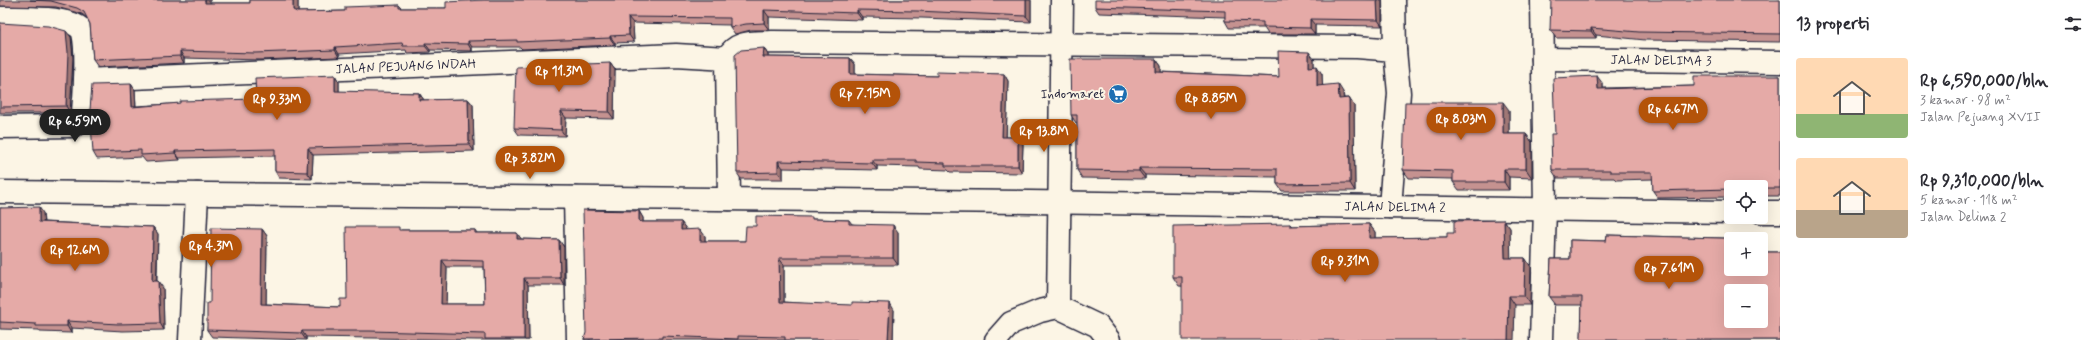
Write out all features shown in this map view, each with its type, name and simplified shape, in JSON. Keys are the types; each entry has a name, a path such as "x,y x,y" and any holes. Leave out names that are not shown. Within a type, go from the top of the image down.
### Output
{"street":[{"path":"1058,307 1062,0"},
{"path":"1390,207 1399,93 1395,50 1394,0"},
{"path":"1541,340 1545,209 1542,0"},
{"path":"0,18 59,21 72,24 81,29 84,37 85,80 82,120 79,123 71,126 0,127"},
{"path":"729,199 727,58 731,50 738,44 772,42 1062,46 1357,47 1395,50"},
{"name":"JALAN PEJUANG INDAH","path":"85,80 676,55 727,58"},
{"name":"JALAN DELIMA 3","path":"1543,58 1780,62"},
{"name":"JALAN DELIMA 2","path":"0,192 1060,202 1724,212"},
{"path":"190,340 197,194"},
{"path":"576,198 578,340"},
{"path":"1768,212 1780,212"},
{"path":"996,340 1012,323 1040,311 1058,307 1098,326 1109,340"}],"building":[{"path":"30,0 205,0 205,3 250,3 250,0 293,0 293,10 297,12 345,11 345,7 399,5 399,8 446,8 446,2 484,0 1026,0 1026,16 917,11 857,10 857,13 764,10 764,23 730,27 730,18 628,17 629,35 610,36 610,38 517,42 517,40 468,41 468,44 425,43 425,46 403,46 402,43 335,47 335,50 255,53 180,51 180,56 93,60 90,24 84,12 77,8 51,1"},
{"path":"1095,0 1377,0 1378,20 1310,19 1310,28 1263,27 1263,22 1225,21 1225,11 1095,7"},
{"path":"1551,0 1780,0 1780,34 1639,32 1591,28 1591,31 1550,30"},
{"path":"0,23 48,26 66,31 68,52 66,106 0,107"},
{"path":"764,48 763,57 850,58 850,74 937,76 937,72 1004,74 1002,137 1018,137 1018,166 945,166 945,163 916,162 916,160 872,160 872,163 778,161 778,172 737,173 735,55 741,50"},
{"path":"1278,51 1309,52 1309,67 1317,66 1317,86 1338,84 1339,99 1349,98 1350,183 1277,184 1277,169 1139,168 1139,171 1077,170 1077,115 1071,115 1070,59 1156,59 1156,72 1279,77"},
{"path":"610,63 609,112 561,111 561,130 514,128 516,67"},
{"path":"335,75 335,91 419,93 419,100 468,99 469,144 308,148 307,172 275,171 275,149 175,151 175,153 141,155 141,150 93,152 90,110 92,85 131,84 132,107 180,103 180,101 256,99 255,78"},
{"path":"1597,76 1598,89 1694,86 1694,76 1780,76 1780,188 1768,188 1768,180 1724,180 1724,189 1653,191 1652,172 1552,170 1551,134 1555,134 1553,78"},
{"path":"1405,102 1503,102 1503,134 1526,134 1526,169 1504,169 1504,182 1453,182 1453,171 1403,170"},
{"path":"39,207 39,222 153,227 152,281 158,281 160,323 118,324 67,321 67,326 36,326 36,324 0,322 0,208"},
{"path":"583,210 639,211 639,221 642,222 681,222 681,230 700,229 700,241 745,241 746,226 756,226 756,216 812,217 812,219 849,220 849,224 893,225 893,258 779,258 780,302 852,305 852,302 890,303 888,340 785,340 785,337 738,336 738,339 662,336 662,338 584,339 586,333"},
{"path":"1504,220 1505,258 1525,258 1524,296 1509,296 1508,340 1182,340 1182,277 1173,277 1173,226 1369,224 1369,238 1447,237 1447,233 1454,233 1454,221"},
{"path":"346,227 399,227 399,230 475,230 475,233 517,233 517,239 559,240 560,278 524,278 524,339 485,339 485,334 370,331 302,331 301,333 207,330 207,303 210,303 211,228 262,229 261,304 340,307 340,299 347,299","holes":["442,260 484,261 485,304 441,304"]},
{"path":"1607,235 1724,238 1724,276 1768,276 1768,252 1780,252 1780,340 1581,340 1582,297 1549,297 1551,259 1570,259 1570,240 1606,241"}],"place":[{"name":"Indomaret","path":"1118,94"}]}
